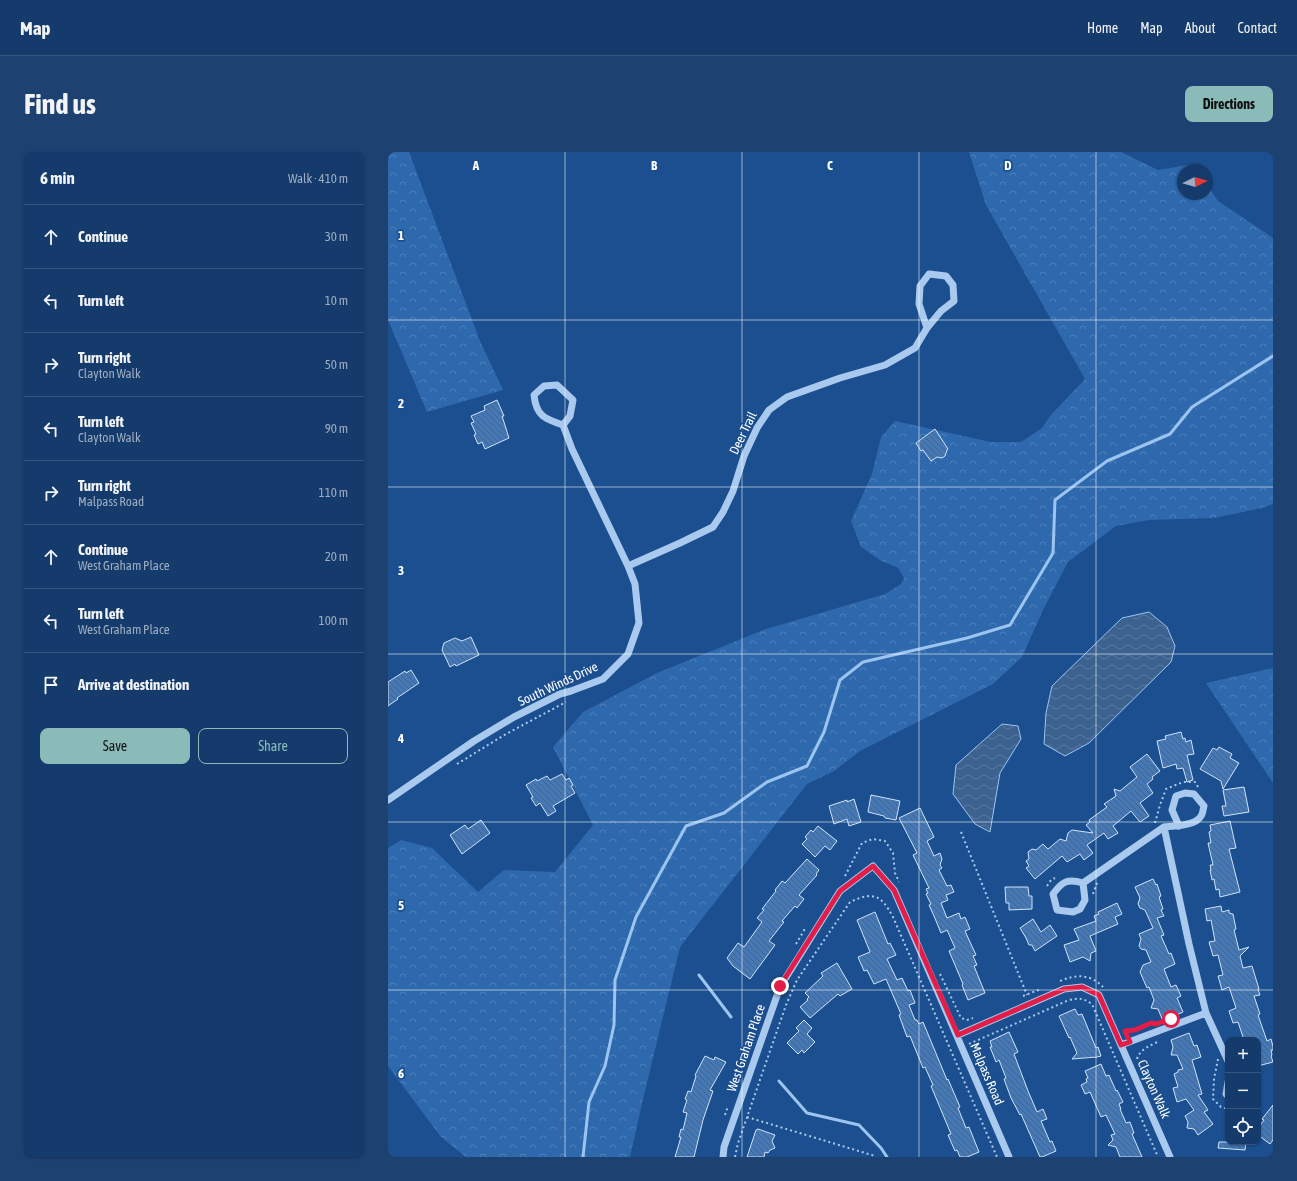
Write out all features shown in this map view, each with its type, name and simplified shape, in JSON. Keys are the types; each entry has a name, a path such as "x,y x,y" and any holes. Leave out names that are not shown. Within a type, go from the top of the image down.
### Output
{"street":[{"name":"Deer Trail","path":"628,566 680,544 713,527 723,512 733,491 744,456 757,428 769,410 787,397 840,378 885,365 914,348 927,328 941,311 954,301 954,285 946,276 929,274 920,286 919,304 927,328"},
{"path":"557,385 573,400 570,416 563,425 546,419 535,407 534,395 544,386 557,385"},
{"name":"South Winds Drive","path":"388,800 474,741 514,717 560,694 603,679 628,654 639,624 635,584 628,566 572,450 563,425"},
{"path":"1083,883 1164,827 1179,826 1193,822 1201,817 1204,806 1194,794 1185,793 1176,796 1172,810 1179,826"},
{"path":"1164,827 1189,944 1206,1013 1225,1054"},
{"name":"West Graham Place","path":"723,1157 724,1147 780,986 840,891 873,866 894,890"},
{"path":"1074,880 1083,883 1085,900 1080,909 1073,912 1057,910 1053,894 1060,884 1074,880"},
{"name":"Malpass Road","path":"894,890 958,1035 1009,1157"},
{"name":"Clayton Walk","path":"958,1035 1064,989 1082,987 1099,995 1170,1157"},
{"path":"1121,1045 1206,1013"}],"path":[{"path":"452,767 506,734 567,701"},
{"path":"1156,822 1166,789 1183,782 1195,782 1198,788"},
{"path":"961,832 1027,995"},
{"path":"845,876 862,844 873,839 885,841 893,853 896,873 902,887"},
{"path":"735,1157 738,1143 786,1005 797,980 850,902 864,895 876,896 886,904 894,917 997,1157"},
{"path":"794,948 807,926"},
{"path":"940,973 961,1018 967,1020 975,1018"},
{"path":"1054,983 1069,977 1082,976 1091,978 1098,982 1107,992"},
{"path":"1020,998 1047,986"},
{"path":"969,1043 1069,1000 1078,998 1085,999 1092,1004 1158,1157"},
{"path":"1156,1024 1151,1023 1135,1030 1125,1031 1137,1059 1138,1054 1162,1037"},
{"path":"1218,1057 1214,1079 1213,1099 1221,1107 1225,1108"},
{"path":"725,1117 729,1104"},
{"path":"747,1117 875,1157"}],"green space":[{"path":"388,152 409,152 480,341 503,390 427,412 388,320"},
{"path":"969,152 1121,152 1158,170 1177,167 1177,200 1213,200 1213,194 1218,201 1273,238 1273,504 1262,508 1214,518 1149,520 1116,526 1068,562 1043,610 1022,657 993,684 860,751 834,771 807,784 680,947 630,1157 466,1157 441,1137 388,1066 388,848 401,840 432,848 478,892 504,870 555,872 593,825 553,747 583,712 657,673 766,629 885,594 901,584 904,578 898,568 880,560 861,547 851,521 872,474 881,437 895,421 991,442 1021,442 1042,428 1050,416 1085,379 986,205"},
{"path":"1273,668 1273,783 1206,683"}],"water":[{"path":"1149,612 1167,627 1175,646 1171,662 1089,743 1065,756 1044,744 1046,713 1052,686 1122,618"},
{"path":"1002,724 1018,726 1021,739 1000,773 990,832 975,824 953,794 956,765"}],"building":[{"path":"497,400 504,416 502,416 509,438 485,449 482,442 478,444 474,435 476,434 471,423 474,422 471,416 485,410 484,406"},
{"path":"935,429 948,449 945,456 942,458 937,457 931,461 923,450 921,451 916,443"},
{"path":"471,637 479,655 456,666 455,664 450,667 442,650 444,643 455,638 462,641"},
{"path":"411,670 419,683 388,706 388,682 405,671 406,673"},
{"path":"1181,732 1183,739 1185,738 1186,742 1191,740 1194,754 1187,755 1193,780 1187,782 1183,768 1177,769 1176,764 1163,768 1157,741 1166,739 1165,736"},
{"path":"1219,747 1232,754 1230,758 1239,763 1223,789 1221,781 1200,769 1213,748 1217,750"},
{"path":"1147,754 1160,771 1152,777 1153,779 1147,784 1153,793 1140,803 1149,816 1140,822 1131,811 1113,826 1118,833 1108,839 1104,833 1087,845 1093,853 1084,860 1080,854 1067,862 1062,856 1035,879 1026,868 1029,866 1026,861 1029,859 1028,852 1032,849 1036,850 1043,844 1048,849 1060,839 1066,841 1068,833 1072,830 1093,833 1086,825 1090,822 1089,820 1107,807 1104,804 1116,796 1114,789 1120,791 1137,777 1130,767"},
{"path":"562,774 566,780 569,778 575,793 553,806 556,811 548,816 540,803 536,806 526,785 536,779 537,781 547,776 550,780"},
{"path":"1244,787 1249,812 1224,816 1222,806 1226,806 1223,790"},
{"path":"871,795 900,801 896,820 868,812"},
{"path":"854,799 861,822 849,826 847,819 834,824 829,806"},
{"path":"920,808 934,837 927,841 934,856 940,853 942,859 940,865 942,868 939,870 947,886 951,885 954,892 946,895 948,900 941,903 947,918 959,913 961,919 965,917 970,929 965,931 976,955 973,956 977,965 974,966 985,993 968,1000 949,951 955,948 947,930 941,933 926,894 928,893 926,889 929,888 913,855 917,853 899,818"},
{"path":"481,820 490,833 462,854 450,835 465,825 468,829"},
{"path":"1230,821 1236,848 1229,849 1240,892 1220,897 1219,889 1216,890 1214,879 1212,880 1210,870 1210,865 1213,865 1208,843 1211,843 1209,832 1211,831 1210,825"},
{"path":"818,826 837,841 830,850 825,846 815,857 802,844 807,839 805,837 811,830 813,832"},
{"path":"807,859 819,870 816,874 817,875 799,895 804,899 797,908 795,906 782,921 784,922 769,941 775,945 750,979 733,966 727,958 738,943 744,947 762,922 757,918 764,910 762,909 776,891 775,890 782,881 785,883"},
{"path":"1153,879 1156,885 1157,884 1161,896 1159,897 1163,909 1161,910 1164,916 1157,918 1164,935 1161,936 1169,954 1171,953 1175,964 1164,969 1171,987 1176,985 1181,996 1177,998 1183,1012 1163,1021 1158,1009 1151,1008 1154,1000 1149,987 1147,988 1140,972 1143,965 1151,962 1146,950 1141,949 1139,946 1141,939 1139,934 1153,928 1145,910 1140,908 1138,904 1140,898 1135,887"},
{"path":"1005,887 1028,887 1029,896 1032,896 1032,909 1009,910 1009,903 1006,903"},
{"path":"1117,903 1122,914 1115,917 1118,924 1090,936 1096,951 1091,953 1090,961 1083,957 1070,962 1064,945 1079,940 1074,929 1096,921 1094,916 1099,914 1098,912"},
{"path":"1221,906 1222,912 1229,910 1229,913 1233,914 1236,929 1234,930 1239,950 1249,947 1240,956 1243,968 1252,966 1260,995 1254,996 1260,1014 1258,1015 1267,1041 1271,1039 1273,1050 1271,1050 1271,1056 1273,1062 1261,1065 1261,1037 1243,1037 1238,1022 1233,1023 1229,1011 1236,1008 1229,987 1222,990 1218,976 1223,975 1218,955 1213,956 1209,942 1215,941 1211,920 1207,921 1205,909"},
{"path":"875,912 888,944 890,943 896,955 887,959 897,980 902,978 908,991 910,990 915,1003 909,1005 915,1020 917,1020 919,1024 923,1022 960,1107 958,1108 966,1128 969,1127 979,1152 967,1157 960,1157 957,1150 955,1151 948,1135 951,1134 931,1086 933,1085 925,1067 923,1068 910,1036 907,1037 899,1015 901,1014 886,979 874,984 867,970 864,971 858,957 870,952 857,920"},
{"path":"1033,919 1041,932 1050,925 1057,936 1035,951 1032,945 1029,945 1020,928"},
{"path":"837,963 852,989 840,996 838,994 810,1018 800,1007 808,1000 807,999 809,997 805,993 823,976 821,973"},
{"path":"1075,1009 1078,1015 1082,1014 1096,1048 1098,1047 1101,1056 1072,1059 1077,1053 1059,1016"},
{"path":"804,1020 812,1028 807,1034 815,1042 804,1053 802,1050 798,1054 787,1043 799,1031 796,1028"},
{"path":"1009,1032 1018,1052 1014,1054 1028,1091 1037,1112 1043,1109 1047,1119 1041,1121 1050,1142 1052,1141 1056,1151 1042,1157 1040,1157 1021,1114 1020,1115 1011,1098 1004,1079 1006,1078 999,1060 996,1062 990,1047 992,1047 990,1041"},
{"path":"1189,1033 1194,1046 1197,1045 1201,1057 1192,1060 1202,1094 1198,1095 1208,1110 1204,1112 1213,1124 1198,1135 1194,1129 1187,1128 1188,1122 1185,1116 1194,1110 1186,1099 1177,1102 1173,1088 1178,1087 1174,1074 1178,1072 1178,1070 1183,1069 1177,1055 1171,1055 1173,1047 1171,1040"},
{"path":"705,1056 714,1060 715,1057 726,1062 710,1090 713,1091 703,1120 694,1157 675,1157 681,1137 679,1137 681,1129 683,1130 687,1113 683,1112 687,1100 685,1099 688,1091 691,1092 696,1076 695,1075"},
{"path":"1101,1064 1106,1076 1109,1075 1123,1102 1119,1104 1120,1109 1126,1123 1130,1122 1134,1133 1132,1134 1142,1157 1120,1157 1116,1147 1108,1145 1113,1140 1111,1135 1115,1134 1106,1115 1101,1117 1090,1092 1085,1094 1081,1085 1087,1082 1086,1079 1088,1078 1085,1071"},
{"path":"1273,1105 1273,1140 1270,1144 1261,1137 1261,1124 1264,1120 1262,1119"},
{"path":"758,1129 775,1135 772,1141 775,1148 770,1150 768,1153 765,1152 764,1157 747,1157 756,1130"},
{"path":"1219,1142 1225,1142 1225,1145 1246,1145 1245,1150 1218,1148"}],"waterway":[{"path":"583,1157 589,1102 605,1066 614,1025 615,980 636,917 686,826 724,813 767,782 807,766 824,732 840,680 863,662 967,638 1010,625 1053,553 1055,500 1107,461 1170,434 1192,407 1273,356"},
{"path":"699,975 731,1017"},
{"path":"779,1081 807,1113 859,1125 881,1148 887,1157"}],"route":[{"path":"780,986 840,891 873,866 894,890 958,1035 1064,989 1082,987 1099,995 1121,1045 1130,1042 1125,1031 1135,1030 1151,1023 1156,1024 1171,1019"}]}
